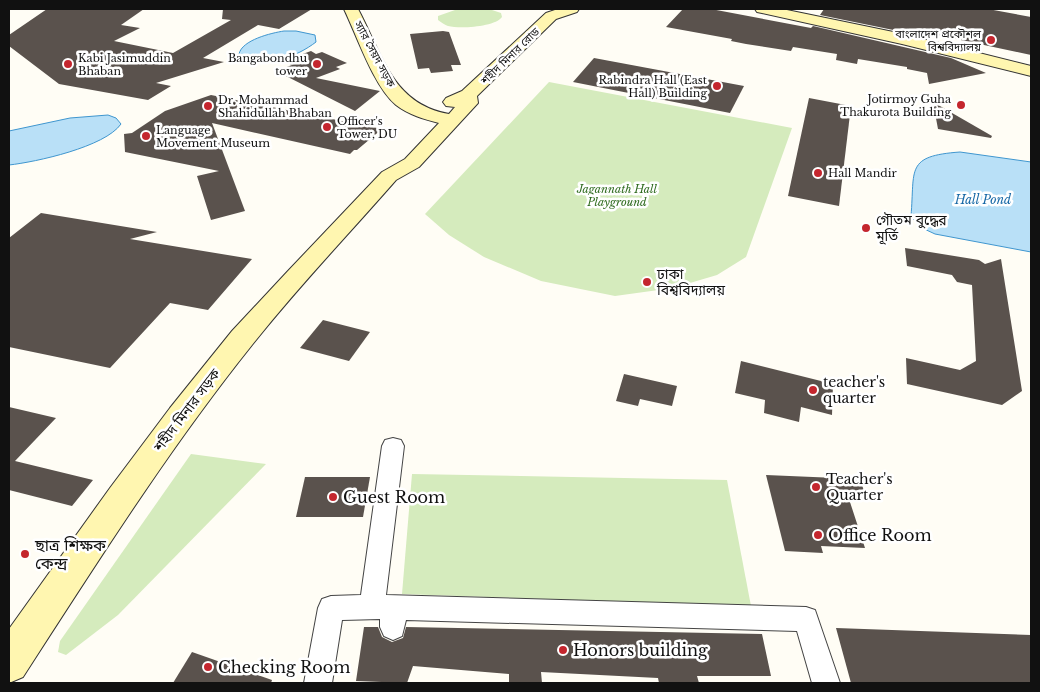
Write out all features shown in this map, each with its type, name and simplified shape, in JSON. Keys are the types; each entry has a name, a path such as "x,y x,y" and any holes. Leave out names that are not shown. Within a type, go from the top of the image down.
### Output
{"main road":[{"name":"স্যার সৈয়দ সড়ক","path":"351,9 384,75 399,99 420,113 445,119"},
{"name":"শহীদ মিনার রোড","path":"445,119 469,103 468,95 551,12 572,9"},
{"path":"762,9 903,39 1031,71"},
{"name":"শহীদ মিনার সড়ক","path":"9,663 117,504 231,353 389,176 412,163 445,119"}],"street":[{"path":"386,614 393,446"},
{"path":"318,683 331,608 386,614 806,619 826,683"}],"green space":[{"path":"489,9 501,13 502,17 492,23 469,27 448,26 438,20 438,16 455,10"},
{"name":"Jagannath Hall Playground","path":"549,82 792,128 746,257 717,275 673,288 615,296 541,281 484,257 449,235 425,214"},
{"path":"191,454 266,464 118,615 66,655 58,652 60,641"},
{"path":"412,474 727,480 751,606 402,594"}],"water":[{"path":"284,31 296,31 315,35 316,42 289,57 267,62 247,60 239,54 241,49 251,41 265,35"},
{"path":"108,115 116,118 121,124 101,140 52,157 9,165 9,131 70,118"},
{"name":"Hall Pond","path":"960,152 1031,162 1031,252 935,234 920,227 911,216 916,168 921,162 930,157"}],"building":[{"path":"47,9 144,9 121,25 140,28 114,41 173,53 231,20 222,19 223,9 312,9 279,29 258,25 203,58 224,62 156,83 171,86 148,100 59,84 9,46 9,35"},
{"path":"683,9 711,9 811,28 813,26 951,58 986,73 929,84 927,73 907,69 907,67 858,59 857,64 836,60 837,54 793,47 791,51 746,44 731,41 732,39 666,27"},
{"name":"বাংলাদেশ প্রকৌশল বিশ্ববিদ্যালয়","path":"824,9 988,9 1031,17 1031,55 909,29 908,33 820,15"},
{"path":"449,32 461,65 451,65 453,71 431,73 429,68 418,69 410,34"},
{"path":"311,51 316,54 322,52 347,63 336,67 340,69 316,78 380,91 355,111 276,71 292,65 283,61"},
{"path":"594,58 744,86 730,113 573,82"},
{"path":"211,95 382,129 350,154 212,123 245,211 211,220 197,176 219,171 125,152 124,134 132,133 165,111"},
{"path":"809,98 851,106 839,206 788,196"},
{"path":"933,102 992,136 991,138 938,129"},
{"path":"41,213 157,232 130,239 252,259 208,310 170,303 110,368 9,347 9,238"},
{"path":"905,248 979,260 985,264 1001,259 1022,391 1002,405 907,384 906,358 960,370 976,361 972,285 957,282 952,275 907,266"},
{"path":"323,320 370,332 349,361 300,348"},
{"name":"teacher's quarter","path":"741,361 833,384 832,415 801,407 799,422 764,413 765,400 735,393"},
{"path":"624,374 677,386 672,406 640,399 638,406 616,401"},
{"path":"9,407 56,418 15,461 93,480 72,506 9,490"},
{"path":"766,475 860,479 867,500 849,499 865,548 821,546 823,553 785,551"},
{"name":"Guest Room","path":"305,477 370,477 363,517 296,517"},
{"name":"Honors building","path":"364,627 378,627 382,637 392,642 403,638 406,627 762,634 771,676 697,676 699,683 659,683 658,678 541,672 542,683 509,683 509,674 413,666 407,683 356,681"},
{"path":"836,628 1031,635 1031,683 851,683"},
{"name":"Checking Room","path":"192,652 272,680 271,683 173,683"}],"place":[{"name":"বাংলাদেশ প্রকৌশল বিশ্ববিদ্যালয়","path":"991,40"},
{"name":"Kabi Jasimuddin Bhaban","path":"68,64"},
{"name":"Bangabondhu tower","path":"317,64"},
{"name":"Rabindra Hall (East Hall) Building","path":"717,86"},
{"name":"Jotirmoy Guha Thakurota Building","path":"961,105"},
{"name":"Dr. Mohammad Shahidullah Bhaban","path":"208,106"},
{"name":"Officer's Tower, DU","path":"327,127"},
{"name":"Language Movement Museum","path":"146,136"},
{"name":"Hall Mandir","path":"818,173"},
{"name":"গৌতম বুদ্ধের মূর্তি","path":"866,228"},
{"name":"ঢাকা বিশ্ববিদ্যালয়","path":"647,282"},
{"name":"teacher's quarter","path":"813,390"},
{"name":"Teacher's Quarter","path":"816,487"},
{"name":"Guest Room","path":"333,497"},
{"name":"Office Room","path":"818,535"},
{"name":"ছাত্র শিক্ষক কেন্দ্র","path":"25,554"},
{"name":"Honors building","path":"563,650"},
{"name":"Checking Room","path":"208,667"}]}
